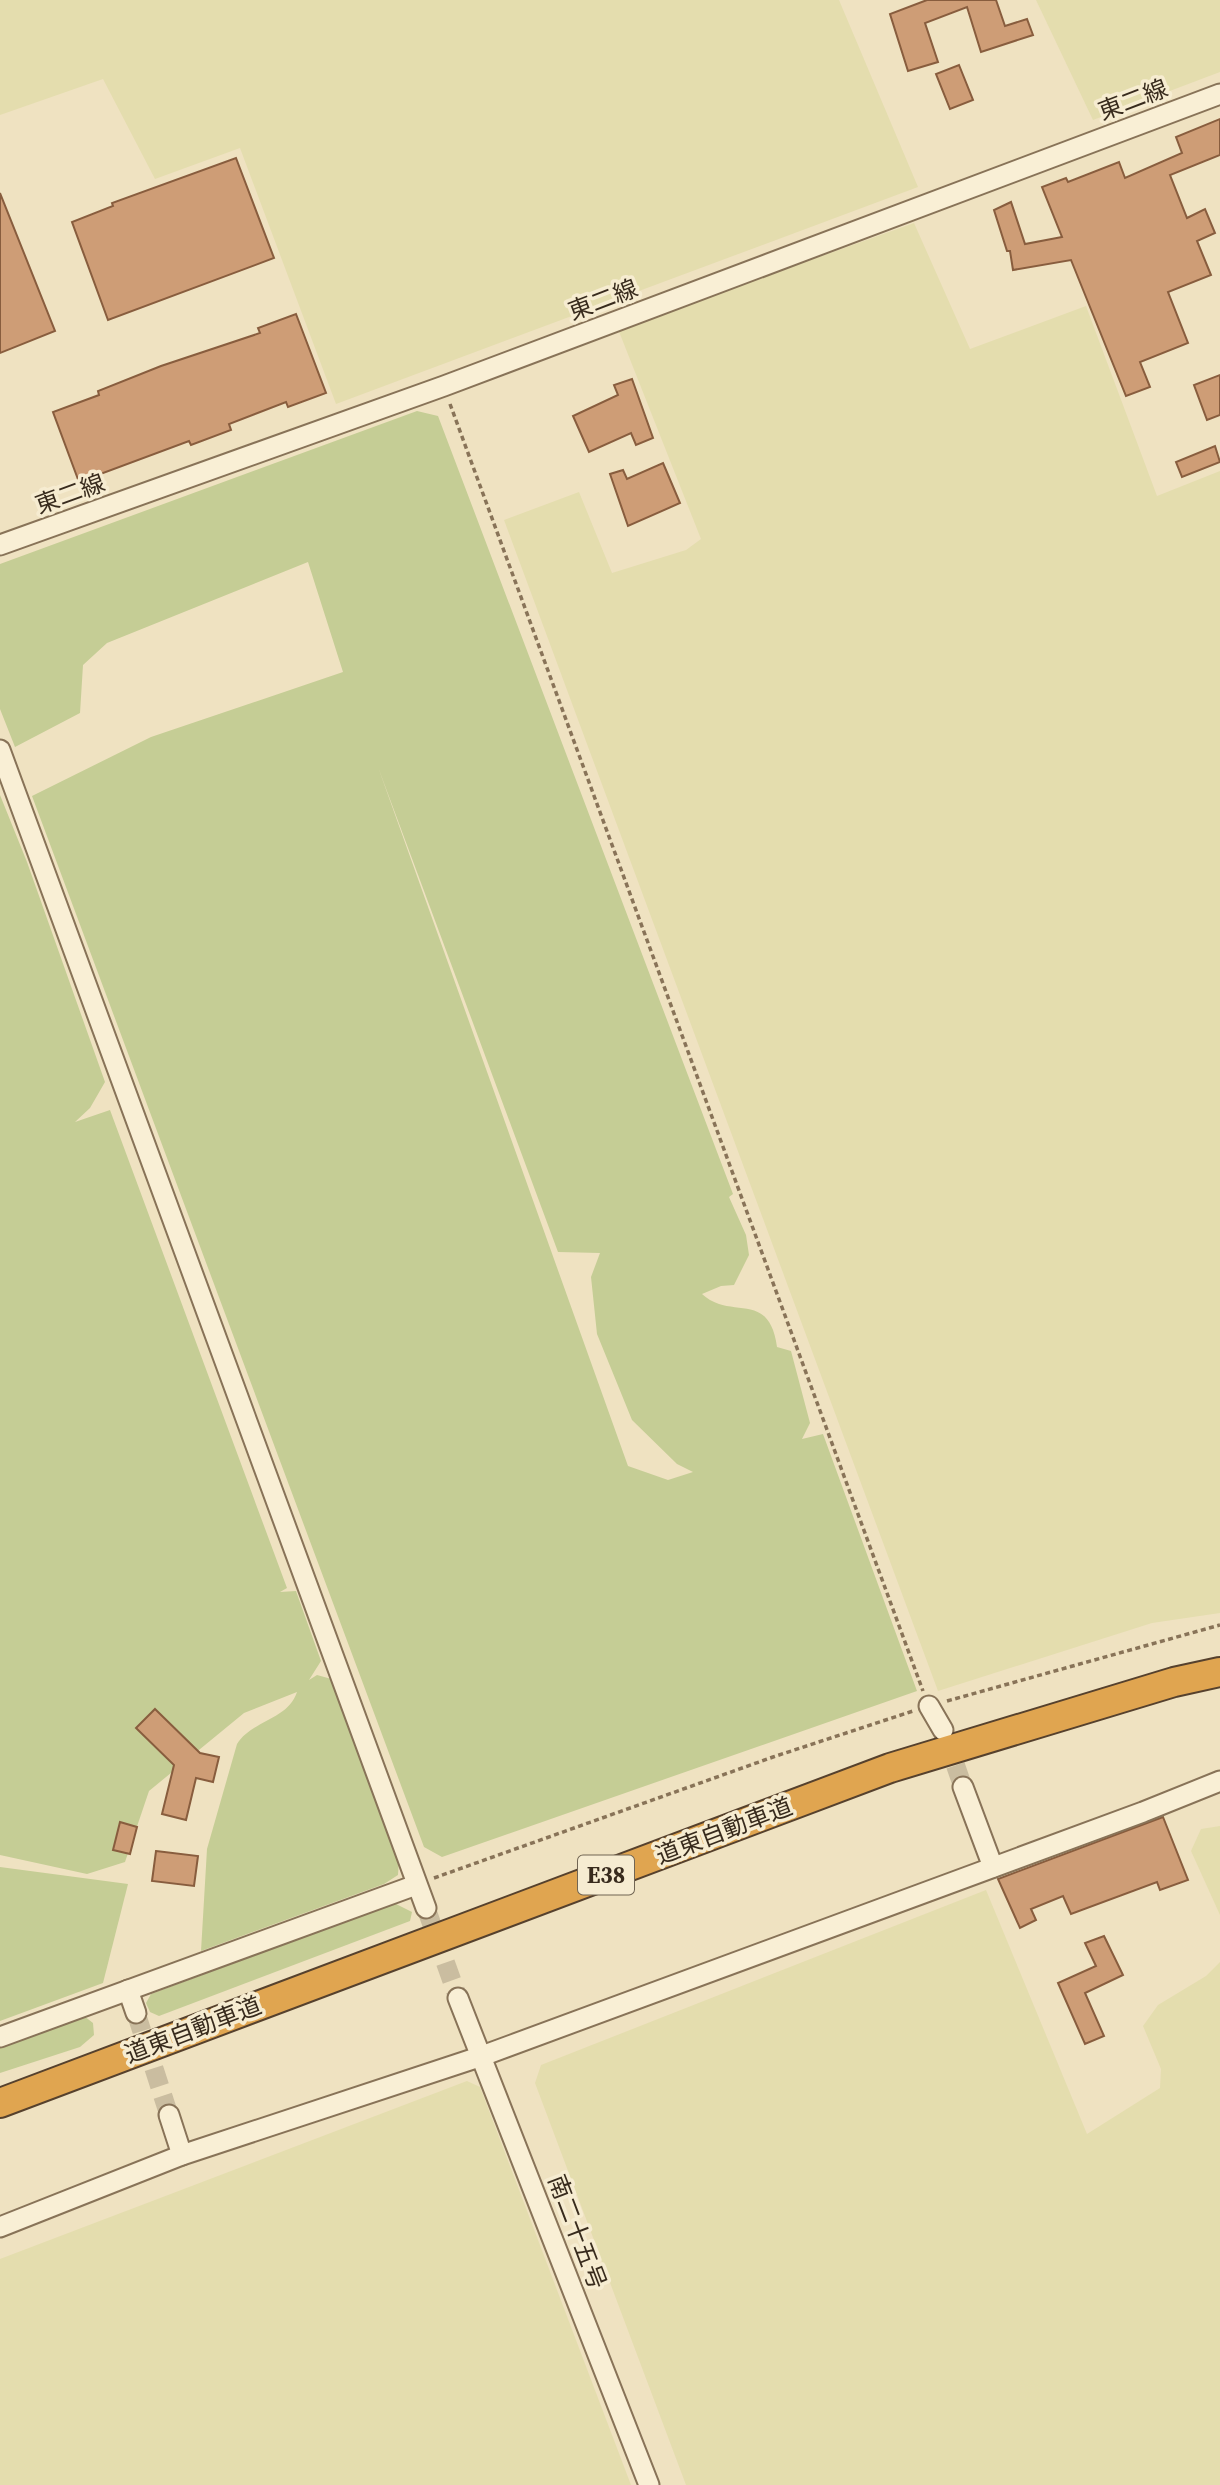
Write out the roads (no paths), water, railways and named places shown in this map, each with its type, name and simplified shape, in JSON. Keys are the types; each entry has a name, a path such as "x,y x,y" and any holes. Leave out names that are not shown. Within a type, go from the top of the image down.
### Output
{"highway":[{"name":"道東自動車道","path":"0,2103 890,1768 1174,1682 1220,1672"}],"street":[{"name":"東二線","path":"0,545 444,386 1220,94"},
{"path":"0,750 426,1909"},
{"path":"929,1706 943,1730"},
{"path":"0,2227 182,2155 482,2056 1198,1792 1220,1781"},
{"path":"963,1787 993,1867"},
{"path":"1198,1792 1220,1791"},
{"path":"0,2037 416,1885"},
{"path":"128,1990 136,2013"},
{"name":"南二十五号","path":"458,1998 649,2485"},
{"path":"169,2115 182,2155"}],"tunnel":[{"path":"946,1738 963,1787"},
{"path":"426,1908 458,1998"},
{"path":"136,2013 169,2115"}]}
